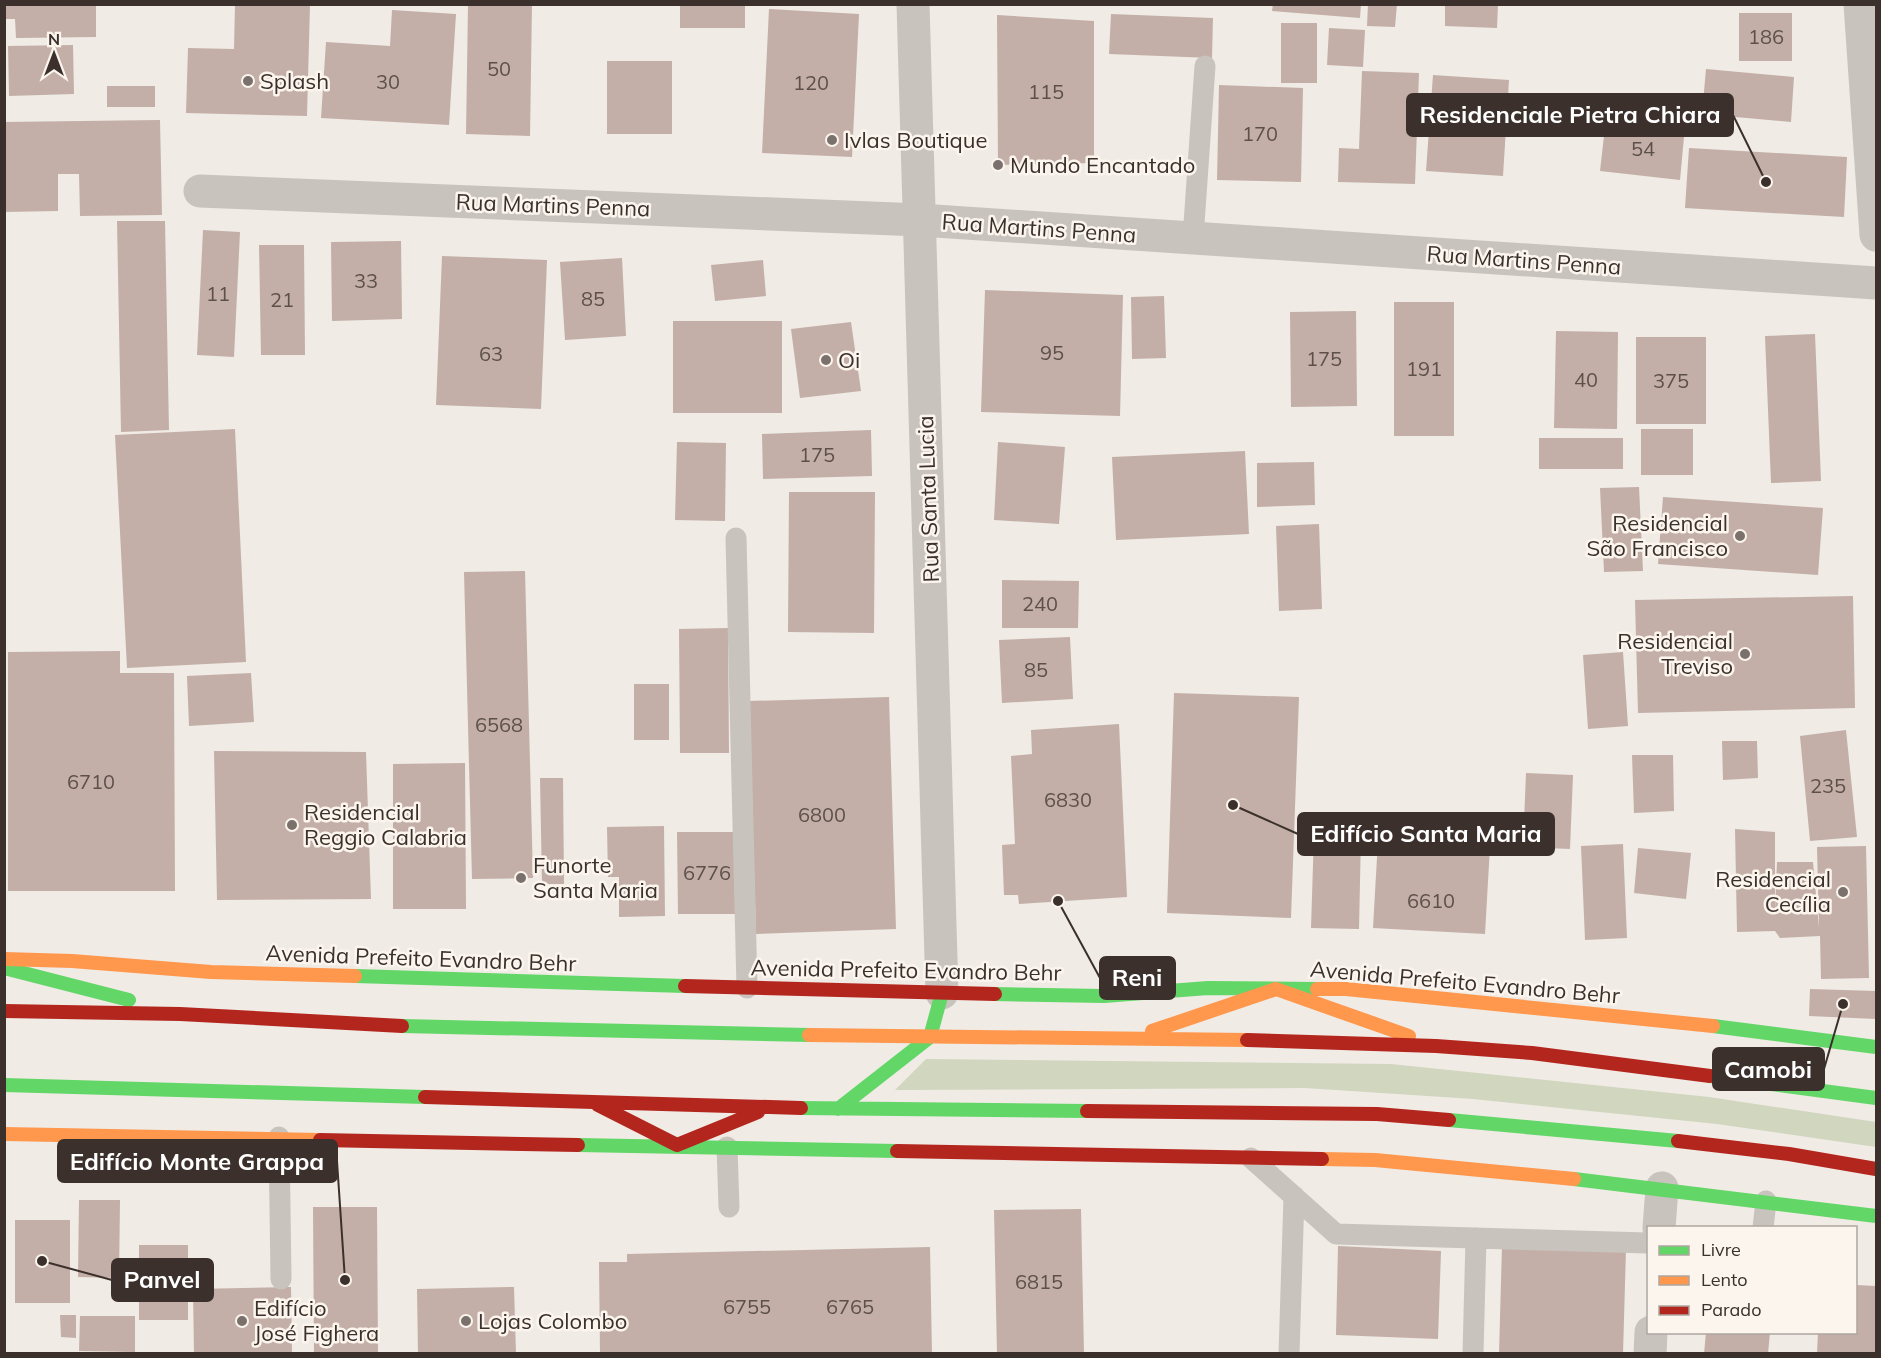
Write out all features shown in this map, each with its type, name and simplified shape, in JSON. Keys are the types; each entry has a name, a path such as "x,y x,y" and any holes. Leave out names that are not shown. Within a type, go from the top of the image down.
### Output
{"main road":[{"name":"Avenida Prefeito Evandro Behr","path":"4,959 72,961 222,973 942,993 1104,996 1208,988 1347,989 1678,1022 1876,1047"},
{"path":"4,968 180,1014"},
{"path":"1132,1038 1276,989 1436,1046"},
{"path":"838,1108 873,1084 930,1037 942,993"},
{"path":"4,1011 180,1014 440,1028 930,1037 1132,1038 1436,1046 1532,1053 1876,1098"},
{"path":"4,1085 771,1107 1377,1114 1701,1143 1789,1154 1876,1170"},
{"path":"591,1102 677,1145 771,1107"},
{"path":"4,1134 279,1137 1375,1160 1519,1172 1876,1216"}],"street":[{"name":"Rua Santa Lucia","path":"913,4 942,993"},
{"path":"1860,4 1876,234"},
{"name":"Rua Martins Penna","path":"200,191 920,220 1876,284"},
{"path":"1659,1226 1662,1188"},
{"path":"1650,1353 1652,1334"}],"lane":[{"path":"1193,238 1205,66"},
{"path":"736,538 747,987"},
{"path":"279,1137 281,1279"},
{"path":"727,1147 729,1207"},
{"path":"1251,1158 1336,1234 1647,1243"},
{"path":"1289,1353 1294,1196"},
{"path":"1763,1226 1766,1201"},
{"path":"1473,1353 1476,1238"}],"green space":[{"path":"926,1059 1391,1064 1709,1097 1876,1122 1876,1147 1717,1124 1473,1099 1305,1088 895,1090"}],"building":[{"path":"4,4 96,4 96,37 16,38 15,19 4,19"},
{"name":"Splash","path":"235,4 310,4 307,116 186,113 188,48 234,49"},
{"path":"468,4 532,4 530,136 466,134"},
{"path":"680,4 745,4 745,28 680,28"},
{"path":"1273,4 1361,4 1360,18 1272,11"},
{"path":"1368,4 1397,4 1395,27 1367,26"},
{"path":"1445,4 1498,4 1497,28 1445,26"},
{"path":"769,9 859,14 852,157 762,153"},
{"path":"392,10 456,14 449,125 321,118 326,42 390,46"},
{"path":"1739,13 1792,13 1792,61 1739,61"},
{"path":"1111,14 1213,18 1212,58 1109,54"},
{"path":"997,15 1094,21 1094,163 998,165"},
{"path":"1281,23 1317,23 1317,83 1281,83"},
{"path":"1329,28 1365,30 1363,67 1327,65"},
{"path":"73,45 74,94 9,96 8,46"},
{"path":"607,61 672,61 672,134 607,134"},
{"path":"1706,69 1794,77 1791,122 1702,114"},
{"path":"1362,71 1419,73 1415,184 1338,182 1339,148 1359,149"},
{"path":"1433,75 1509,80 1503,176 1426,171"},
{"path":"1219,85 1303,88 1301,182 1217,180"},
{"path":"107,86 155,86 155,107 107,107"},
{"path":"1606,118 1685,126 1680,180 1600,171"},
{"path":"160,120 162,215 80,216 79,174 58,174 58,211 4,212 4,122"},
{"path":"1689,148 1847,157 1844,217 1685,208"},
{"path":"117,221 165,221 169,430 121,432"},
{"path":"203,230 240,232 234,357 197,355"},
{"path":"401,241 402,319 332,321 331,242"},
{"path":"259,245 304,245 305,355 261,355"},
{"path":"442,256 547,260 541,409 436,405"},
{"path":"622,258 626,336 565,340 560,262"},
{"path":"763,260 766,296 715,301 711,265"},
{"path":"985,290 1123,295 1120,416 981,412"},
{"path":"1164,296 1166,358 1132,359 1131,297"},
{"path":"1394,302 1454,302 1454,436 1394,436"},
{"path":"1356,311 1357,406 1291,407 1290,312"},
{"path":"673,321 782,321 782,413 673,413"},
{"name":"Oi","path":"851,322 861,391 800,398 791,329"},
{"path":"1556,331 1618,332 1617,429 1554,428"},
{"path":"1815,334 1821,481 1771,483 1765,336"},
{"path":"1636,337 1706,337 1706,424 1636,424"},
{"path":"235,429 246,662 127,668 115,435"},
{"path":"1641,429 1693,429 1693,475 1641,475"},
{"path":"871,430 872,476 763,479 762,434"},
{"path":"1539,438 1623,438 1623,469 1539,469"},
{"path":"677,442 726,443 725,521 675,520"},
{"path":"998,442 1065,447 1059,524 994,520"},
{"path":"1245,451 1249,534 1116,540 1112,457"},
{"path":"1314,462 1315,505 1257,507 1257,463"},
{"path":"1639,487 1643,571 1604,572 1600,488"},
{"path":"789,492 875,492 874,633 788,632"},
{"name":"Residencial São Francisco","path":"1663,497 1823,508 1818,575 1658,564"},
{"path":"1319,524 1322,609 1279,611 1276,526"},
{"path":"525,571 533,878 472,879 464,572"},
{"path":"1002,580 1079,581 1078,628 1002,628"},
{"name":"Residencial Treviso","path":"1853,596 1855,708 1638,713 1635,600"},
{"path":"728,628 729,753 680,753 679,629"},
{"path":"1070,637 1073,699 1002,703 999,640"},
{"path":"120,651 120,673 174,673 175,891 8,891 8,652"},
{"path":"1623,652 1628,726 1588,729 1583,655"},
{"path":"251,673 254,722 189,726 187,676"},
{"path":"634,684 669,684 669,740 634,740"},
{"path":"1174,693 1299,697 1291,918 1167,913"},
{"path":"889,697 896,929 756,934 749,701"},
{"path":"1119,724 1127,897 1019,904 1018,895 1004,895 1002,845 1015,844 1011,756 1032,754 1031,730"},
{"path":"1846,730 1857,837 1810,841 1800,736"},
{"path":"1722,741 1757,741 1758,778 1723,780"},
{"name":"Residencial Reggio Calabria","path":"214,751 366,752 371,899 217,900"},
{"path":"1632,755 1673,755 1674,811 1634,813"},
{"path":"465,763 466,909 393,909 393,764"},
{"path":"1526,773 1573,775 1570,849 1523,847"},
{"path":"540,778 563,778 564,884 542,884"},
{"path":"1379,822 1491,829 1485,934 1373,928"},
{"path":"664,826 665,916 619,917 619,877 608,877 607,827"},
{"path":"1735,829 1775,832 1775,910 1777,862 1813,862 1819,928 1817,847 1866,846 1869,978 1821,979 1820,936 1780,938 1775,931 1737,932"},
{"path":"677,832 735,832 735,914 678,914"},
{"path":"1314,833 1361,834 1359,929 1311,928"},
{"path":"1623,844 1627,938 1585,940 1581,846"},
{"path":"1638,848 1691,853 1686,899 1634,893"},
{"path":"1810,989 1876,991 1876,1019 1809,1016"},
{"path":"79,1200 120,1200 119,1278 78,1277"},
{"path":"313,1207 377,1207 378,1354 314,1354"},
{"path":"1081,1209 1084,1354 997,1354 994,1210"},
{"path":"15,1220 70,1220 70,1303 15,1303"},
{"path":"139,1245 188,1245 188,1320 139,1320"},
{"path":"1502,1245 1626,1249 1623,1354 1499,1354"},
{"path":"1338,1246 1441,1251 1438,1339 1336,1335"},
{"path":"930,1247 932,1354 600,1354 599,1262 627,1262 627,1254"},
{"path":"1857,1285 1876,1286 1876,1354 1817,1354 1818,1334 1857,1334"},
{"name":"Edifício José Fighera","path":"291,1287 292,1354 194,1354 193,1289"},
{"name":"Lojas Colombo","path":"514,1287 516,1354 418,1354 417,1289"},
{"path":"60,1315 76,1315 76,1338 61,1337"},
{"path":"80,1316 135,1316 135,1352 79,1351"},
{"path":"1706,1334 1770,1334 1768,1354 1704,1354"}],"traffic: fast":[{"path":"4,968 129,1000"},
{"path":"355,976 685,986"},
{"path":"995,994 1104,996 1208,988 1317,989"},
{"path":"838,1109 930,1037 942,993"},
{"path":"402,1026 809,1035"},
{"path":"1713,1026 1876,1047"},
{"path":"1710,1076 1876,1098"},
{"path":"4,1085 425,1097"},
{"path":"801,1108 1087,1111"},
{"path":"1449,1120 1678,1141"},
{"path":"578,1145 897,1151"},
{"path":"1574,1179 1876,1216"}],"traffic: slow":[{"path":"4,959 72,961 211,972 355,976"},
{"path":"1152,1031 1276,989 1409,1036"},
{"path":"1317,989 1346,989 1713,1026"},
{"path":"809,1035 1247,1040"},
{"path":"4,1134 320,1140"},
{"path":"1322,1159 1375,1160 1574,1179"}],"traffic: jam":[{"path":"685,986 995,994"},
{"path":"4,1011 180,1014 402,1026"},
{"path":"1247,1040 1436,1046 1532,1053 1710,1076"},
{"path":"425,1097 801,1108"},
{"path":"598,1105 677,1145 758,1112"},
{"path":"1087,1111 1377,1114 1449,1120"},
{"path":"320,1140 578,1145"},
{"path":"1678,1141 1789,1154 1876,1169"},
{"path":"897,1151 1322,1159"}],"place":[{"name":"Splash","path":"248,81"},
{"name":"Ivlas Boutique","path":"832,140"},
{"name":"Mundo Encantado","path":"998,165"},
{"name":"Residenciale Pietra Chiara","path":"1766,182"},
{"name":"Oi","path":"826,360"},
{"name":"Residencial São Francisco","path":"1740,536"},
{"name":"Residencial Treviso","path":"1745,654"},
{"name":"Edifício Santa Maria","path":"1233,805"},
{"name":"Residencial Reggio Calabria","path":"292,825"},
{"name":"Funorte Santa Maria","path":"521,878"},
{"name":"Residencial Cecília","path":"1843,892"},
{"name":"Reni","path":"1058,901"},
{"name":"Camobi","path":"1843,1004"},
{"name":"Panvel","path":"42,1261"},
{"name":"Edifício Monte Grappa","path":"345,1280"},
{"name":"Edifício José Fighera","path":"242,1321"},
{"name":"Lojas Colombo","path":"466,1321"}]}
